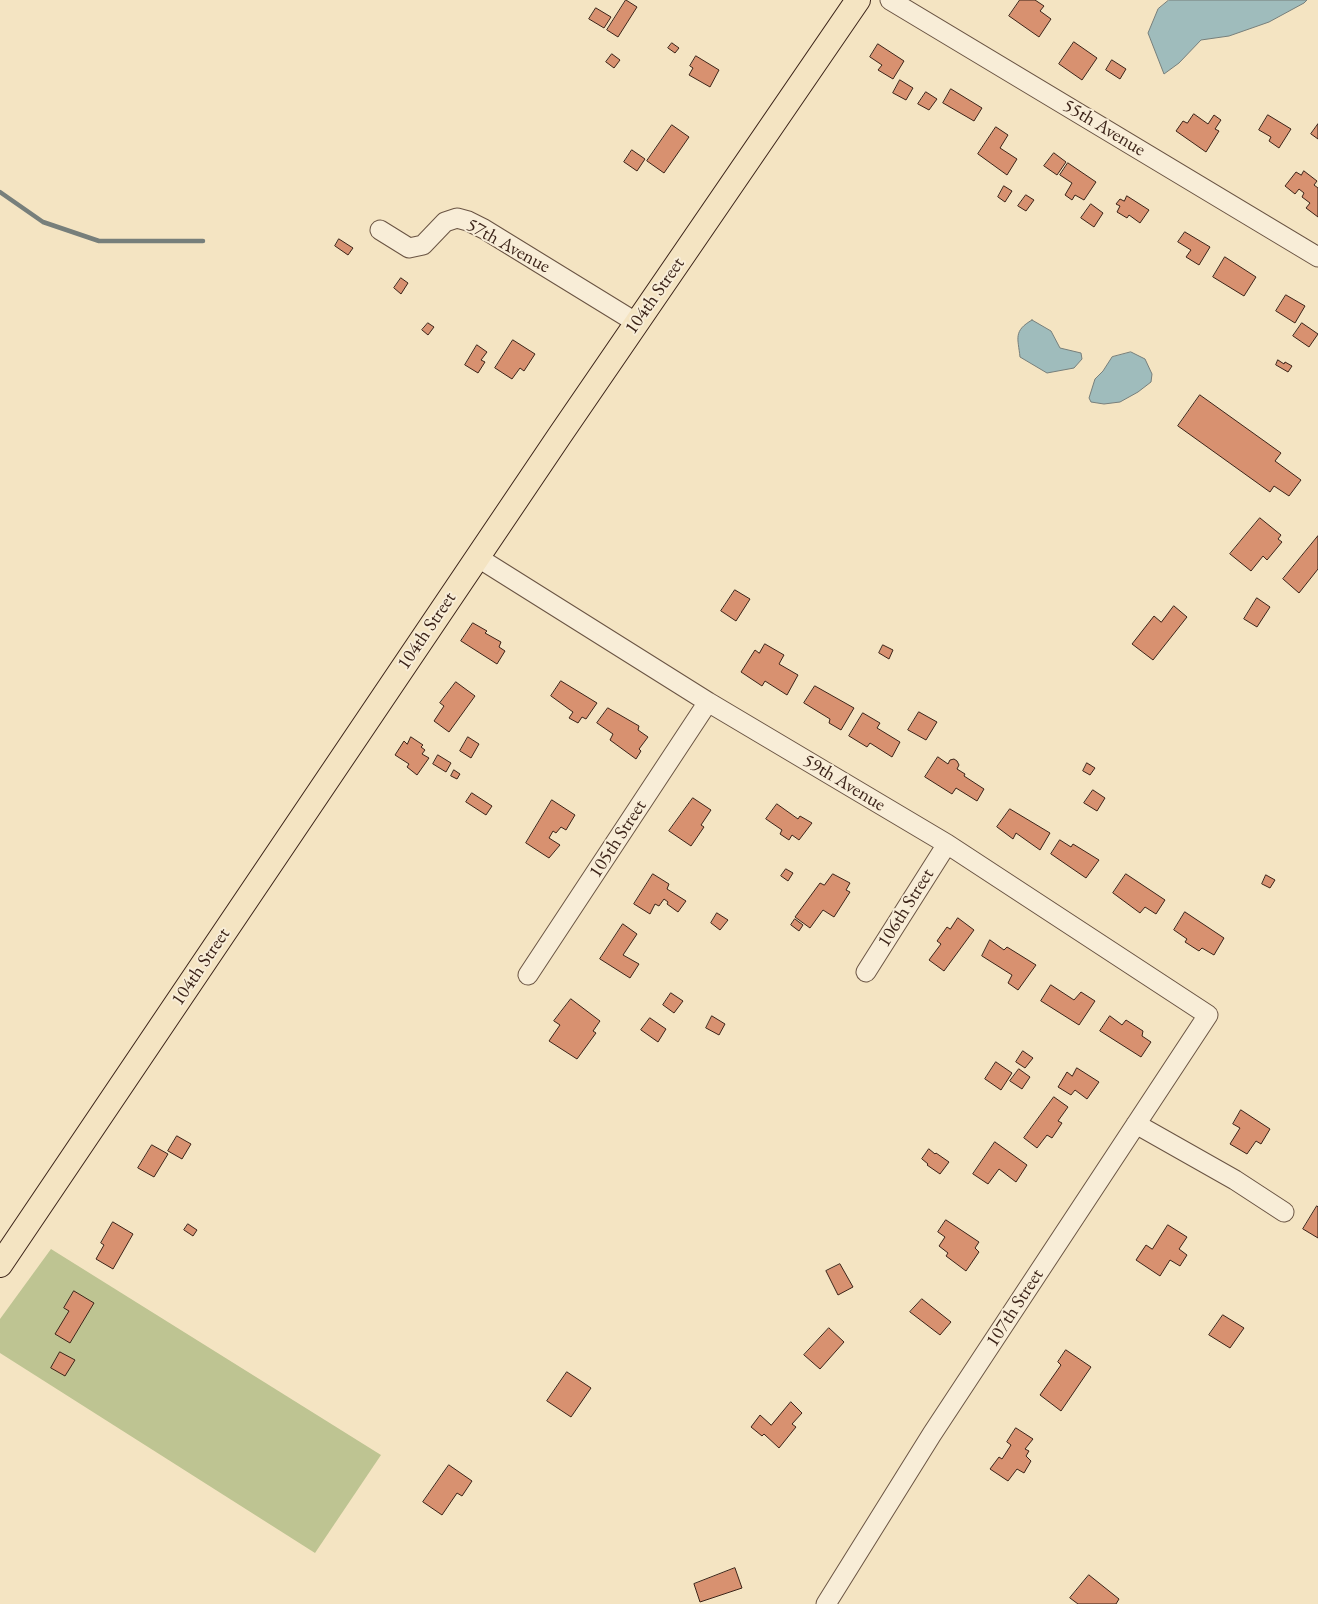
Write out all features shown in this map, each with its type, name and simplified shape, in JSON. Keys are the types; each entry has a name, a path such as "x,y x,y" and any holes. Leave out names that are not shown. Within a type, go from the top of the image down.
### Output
{"main road":[{"name":"104th Street","path":"0,1265 477,557 858,0"}],"street":[{"name":"55th Avenue","path":"890,0 1318,256"},
{"name":"57th Avenue","path":"380,230 408,248 423,245 445,222 457,218 468,221 637,323"},
{"name":"59th Avenue","path":"477,557 708,702 947,844 1208,1015"},
{"name":"105th Street","path":"528,976 708,702"},
{"name":"106th Street","path":"866,972 947,844"},
{"name":"107th Street","path":"826,1604 932,1434 1208,1015"},
{"path":"1136,1124 1235,1180 1284,1212"}],"green space":[{"path":"51,1249 381,1455 315,1553 0,1353 0,1319"}],"water":[{"path":"1169,0 1307,0 1269,22 1229,36 1201,40 1179,63 1164,74 1148,33 1158,9"},
{"path":"1032,320 1051,331 1060,348 1081,353 1082,359 1074,368 1047,373 1020,357 1019,332"},
{"path":"1131,352 1145,359 1152,374 1151,382 1120,402 1104,404 1091,402 1089,398 1095,379 1112,357"}],"building":[{"path":"626,0 637,7 618,37 607,30"},
{"path":"1020,0 1035,0 1044,6 1040,11 1051,19 1039,37 1009,16"},
{"path":"596,8 611,17 604,28 589,19"},
{"path":"1074,42 1097,58 1082,80 1059,64"},
{"path":"672,43 679,48 675,53 668,48"},
{"path":"878,44 904,61 893,79 878,70 882,65 870,57"},
{"path":"612,54 620,60 614,68 606,62"},
{"path":"696,56 719,70 710,87 689,75 693,68 690,66"},
{"path":"1112,60 1126,69 1120,79 1106,70"},
{"path":"900,80 913,88 906,100 893,93"},
{"path":"951,89 982,108 974,121 943,103"},
{"path":"926,92 937,99 929,110 918,104"},
{"path":"1194,114 1208,124 1214,115 1221,120 1215,129 1219,131 1206,152 1176,131 1183,121 1187,123"},
{"path":"1268,115 1291,129 1279,148 1269,141 1271,137 1259,130"},
{"path":"1318,124 1318,139 1311,134"},
{"path":"672,125 689,137 664,173 647,161"},
{"path":"996,127 1008,135 1000,148 1017,159 1007,175 978,154"},
{"path":"632,150 645,159 637,171 624,162"},
{"path":"1054,153 1066,162 1057,175 1044,166"},
{"path":"1068,163 1096,182 1084,200 1075,195 1072,200 1065,195 1072,183 1060,175"},
{"path":"1304,171 1317,181 1314,185 1318,188 1318,217 1306,208 1310,203 1302,197 1304,193 1299,189 1295,194 1285,186 1296,172 1301,175"},
{"path":"1004,186 1012,191 1005,202 998,197"},
{"path":"1026,195 1034,200 1026,211 1018,206"},
{"path":"1127,196 1149,210 1140,223 1129,215 1127,218 1117,212 1120,206 1116,204 1120,199 1124,201"},
{"path":"1091,204 1103,213 1094,227 1081,218"},
{"path":"1185,232 1210,247 1199,265 1186,257 1191,250 1178,242"},
{"path":"339,239 353,248 348,255 335,246"},
{"path":"1225,257 1256,277 1244,296 1213,277"},
{"path":"401,278 408,283 401,294 394,288"},
{"path":"1286,295 1305,306 1295,323 1276,311"},
{"path":"428,323 434,327 428,335 422,330"},
{"path":"1302,323 1318,334 1309,347 1293,336"},
{"path":"513,340 535,354 524,371 520,368 512,379 495,368"},
{"path":"477,345 487,352 481,360 485,362 478,373 465,365"},
{"path":"1278,360 1292,366 1288,372 1276,365"},
{"path":"1200,395 1281,453 1275,461 1301,480 1289,496 1274,486 1270,492 1178,426"},
{"path":"1260,518 1281,535 1278,539 1282,542 1267,560 1263,556 1251,571 1230,554"},
{"path":"1318,536 1318,569 1299,593 1283,579"},
{"path":"735,590 750,599 736,621 721,611"},
{"path":"1257,598 1270,607 1257,627 1244,619"},
{"path":"1174,606 1187,617 1153,660 1132,644 1154,616 1161,622"},
{"path":"473,623 487,631 485,633 501,642 499,647 505,651 497,664 461,641"},
{"path":"765,644 784,655 779,664 798,675 787,695 765,681 762,686 741,672 755,650 759,653"},
{"path":"883,645 893,650 889,659 879,653"},
{"path":"561,681 597,703 586,719 582,717 578,723 569,718 573,712 551,696"},
{"path":"456,682 475,696 449,732 434,721 444,706 440,703"},
{"path":"815,686 854,708 841,730 829,723 830,719 804,703"},
{"path":"608,708 639,726 638,730 648,737 639,749 641,751 636,759 610,740 613,734 597,723"},
{"path":"919,712 937,722 926,740 908,730"},
{"path":"863,713 880,723 877,728 900,742 892,757 870,743 867,747 849,736"},
{"path":"411,737 423,745 421,747 425,750 422,754 429,758 417,775 407,767 409,764 395,755 404,741 407,744"},
{"path":"468,737 479,744 471,758 460,751"},
{"path":"438,755 451,763 446,772 433,764"},
{"path":"938,757 948,764 950,760 954,759 957,761 959,765 957,769 984,789 977,801 956,788 952,794 925,777"},
{"path":"1087,763 1095,768 1090,775 1083,771"},
{"path":"454,770 460,774 457,779 451,776"},
{"path":"1093,790 1105,798 1097,811 1084,803"},
{"path":"472,793 492,806 486,815 466,802"},
{"path":"693,798 711,810 701,825 704,827 691,846 669,831"},
{"path":"552,800 575,815 566,830 561,827 556,833 553,831 549,838 560,845 549,858 526,843"},
{"path":"777,804 798,819 800,816 812,823 799,840 792,835 789,840 780,834 782,830 766,819"},
{"path":"1010,809 1050,833 1040,850 1016,833 1013,839 997,827"},
{"path":"1060,840 1071,847 1073,844 1099,860 1086,878 1051,854"},
{"path":"786,869 793,873 788,881 781,876"},
{"path":"653,874 669,884 667,889 686,901 678,912 667,904 668,902 664,899 659,906 655,904 650,914 634,904"},
{"path":"833,874 850,883 846,890 850,892 834,917 823,910 810,928 795,917 820,883 824,885"},
{"path":"1126,874 1165,900 1156,914 1145,907 1140,913 1113,893"},
{"path":"1266,875 1275,880 1270,888 1262,884"},
{"path":"1185,912 1224,938 1214,955 1202,948 1199,951 1185,942 1187,939 1174,930"},
{"path":"717,913 728,920 720,930 711,923"},
{"path":"958,918 974,930 944,971 929,960 941,944 937,941 947,927 950,929"},
{"path":"795,919 803,925 799,931 791,925"},
{"path":"623,924 637,934 623,955 639,964 630,978 600,959"},
{"path":"990,940 1004,950 1007,947 1036,965 1018,990 1008,983 1012,975 982,956"},
{"path":"1051,985 1074,1000 1081,992 1095,1001 1079,1025 1041,1001"},
{"path":"671,993 683,1001 674,1013 663,1005"},
{"path":"571,999 600,1021 593,1031 596,1033 577,1059 549,1041 560,1025 554,1021"},
{"path":"712,1016 725,1024 719,1035 706,1028"},
{"path":"1110,1016 1122,1025 1126,1020 1143,1031 1142,1036 1151,1042 1141,1057 1100,1031"},
{"path":"650,1018 666,1029 658,1042 641,1030"},
{"path":"1023,1051 1033,1058 1025,1068 1016,1062"},
{"path":"996,1062 1012,1073 1001,1090 985,1079"},
{"path":"1077,1068 1099,1082 1087,1099 1075,1090 1071,1095 1058,1087 1067,1072 1072,1076"},
{"path":"1019,1069 1030,1077 1022,1089 1010,1081"},
{"path":"1054,1097 1068,1107 1058,1121 1062,1123 1052,1138 1047,1135 1037,1148 1024,1138"},
{"path":"1241,1110 1270,1129 1261,1144 1256,1141 1247,1154 1230,1144 1240,1128 1233,1124"},
{"path":"177,1136 191,1144 182,1159 168,1151"},
{"path":"995,1142 1027,1165 1016,1182 999,1169 988,1184 973,1174"},
{"path":"152,1145 168,1154 154,1177 138,1168"},
{"path":"929,1149 949,1162 940,1174 922,1159"},
{"path":"1318,1207 1318,1238 1303,1229"},
{"path":"946,1220 979,1242 975,1248 979,1252 966,1271 946,1256 948,1253 939,1246 945,1237 938,1232"},
{"path":"113,1222 133,1234 113,1269 96,1259 104,1245 101,1243"},
{"path":"188,1224 197,1230 193,1236 184,1230"},
{"path":"1168,1225 1187,1237 1179,1249 1187,1255 1180,1266 1170,1260 1160,1276 1136,1260 1146,1245 1152,1249"},
{"path":"840,1264 853,1287 838,1295 826,1271"},
{"path":"74,1291 94,1303 70,1343 55,1334 69,1311 64,1308"},
{"path":"922,1299 951,1322 940,1335 910,1312"},
{"path":"1223,1315 1244,1328 1230,1348 1209,1335"},
{"path":"829,1328 844,1342 820,1369 804,1355"},
{"path":"1066,1350 1091,1367 1061,1411 1040,1395 1061,1365 1058,1362"},
{"path":"60,1352 75,1360 65,1376 51,1368"},
{"path":"567,1372 591,1388 571,1417 547,1401"},
{"path":"791,1402 802,1413 792,1424 796,1427 779,1448 764,1434 762,1436 751,1427 760,1415 771,1425"},
{"path":"1016,1428 1033,1439 1025,1449 1029,1451 1026,1456 1031,1461 1024,1473 1017,1469 1008,1481 990,1469 999,1457 1002,1459 1011,1445 1007,1442"},
{"path":"449,1465 472,1481 462,1496 457,1493 442,1515 423,1502"},
{"path":"735,1568 742,1588 700,1602 694,1584"},
{"path":"1089,1575 1119,1599 1116,1604 1078,1604 1070,1598"}],"waterway":[{"path":"0,192 43,222 99,241 203,241"}]}
